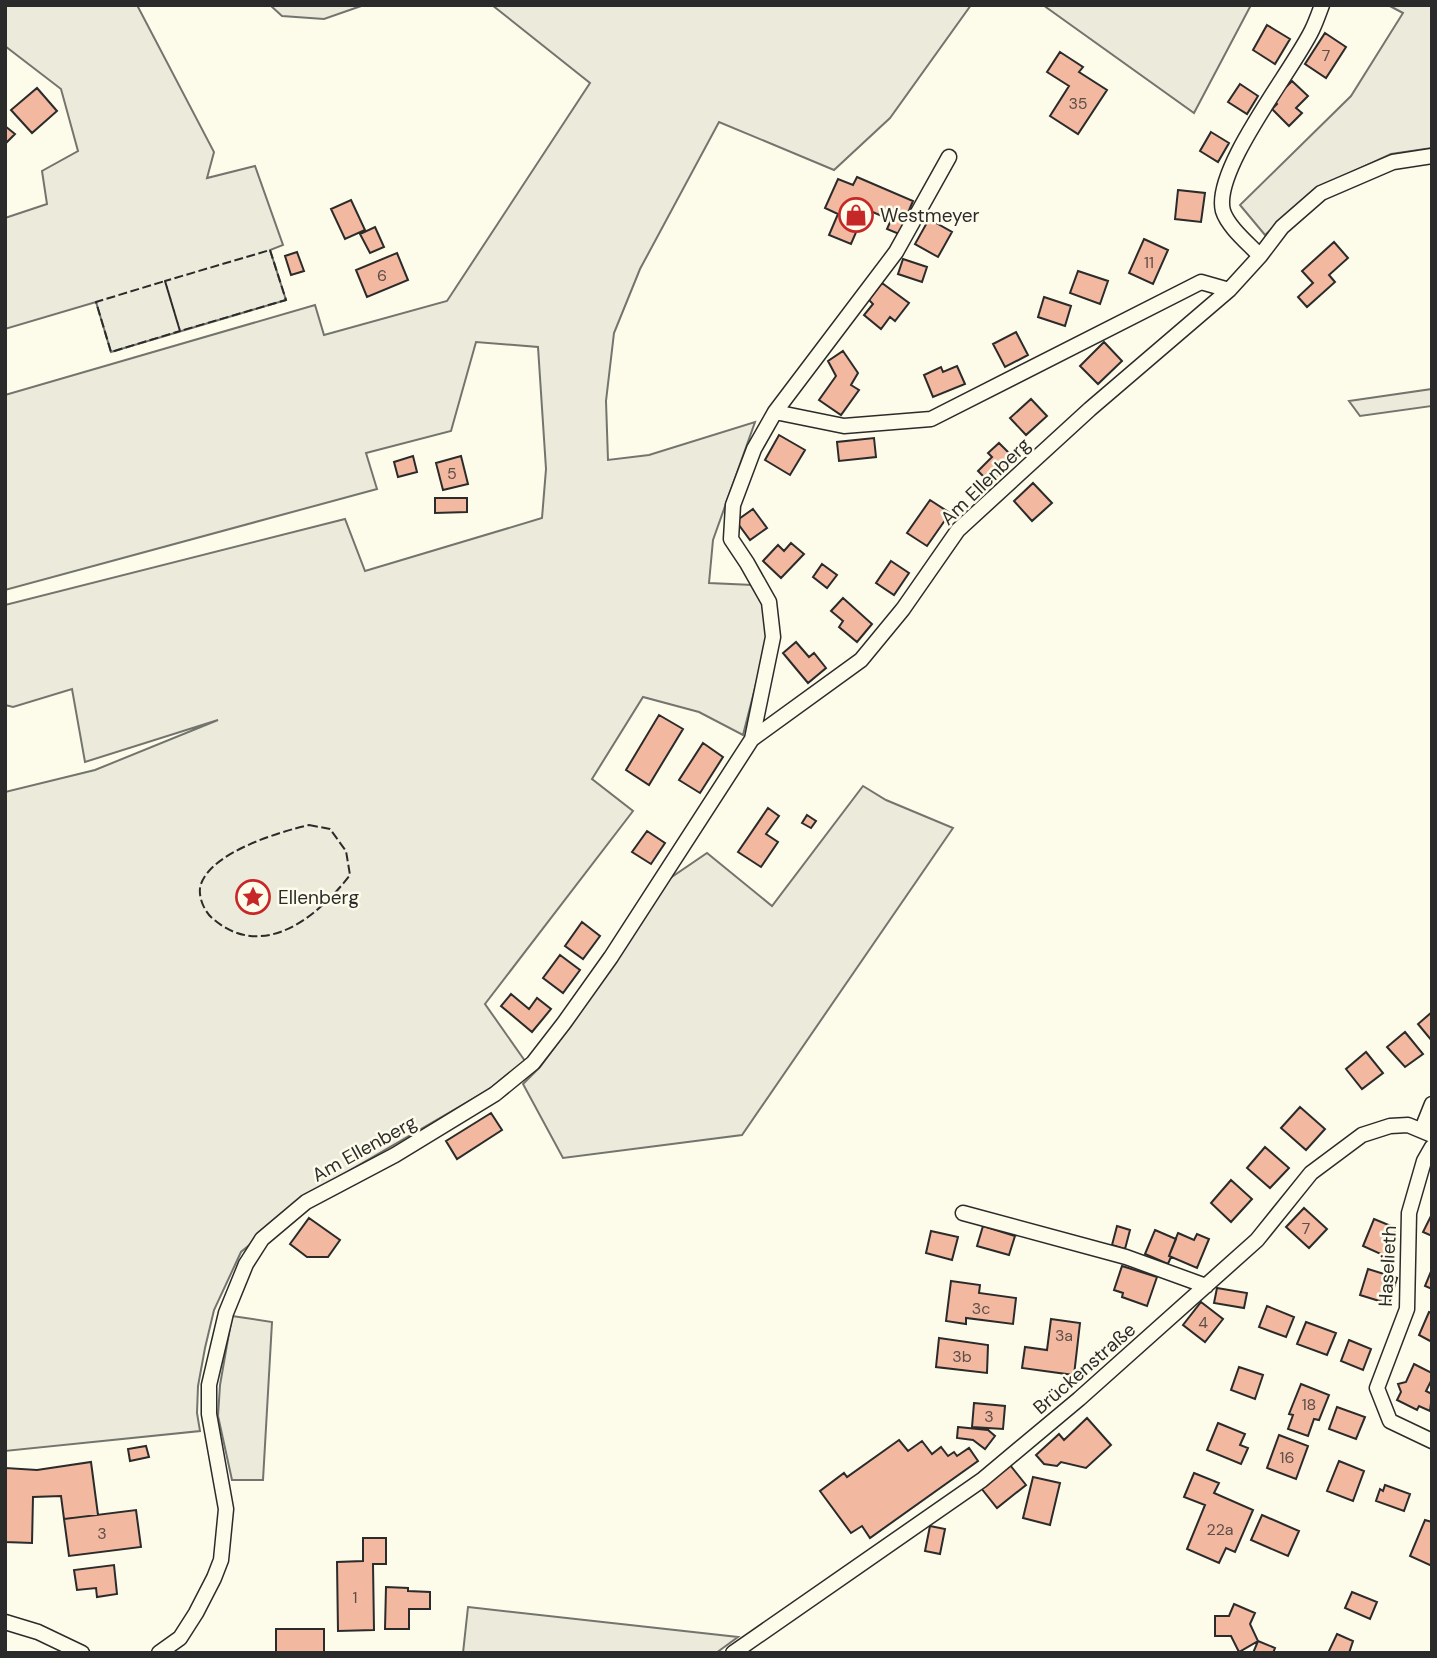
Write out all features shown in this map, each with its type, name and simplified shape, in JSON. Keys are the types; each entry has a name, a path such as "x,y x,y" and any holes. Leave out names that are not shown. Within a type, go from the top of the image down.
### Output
{"street":[{"path":"1260,256 1227,219 1223,210 1222,193 1228,172 1312,30 1322,5"},
{"name":"Am Ellenberg","path":"159,1653 180,1638 214,1578 221,1560 226,1509 209,1414 209,1385 226,1313 246,1264 262,1239 306,1202 484,1101 533,1063 611,957 752,739 861,660 903,609 958,530 1090,409 1229,290 1260,256 1282,226 1321,193 1393,162 1432,156"},
{"name":"Am Ellenberg","path":"752,739 773,637 769,602 731,539 733,505 754,449 775,412 896,252 949,157"},
{"path":"775,412 844,426 931,419 1201,282 1229,290"},
{"name":"Brückenstraße","path":"733,1653 982,1480 1079,1399 1257,1240 1311,1173 1362,1135 1390,1126 1408,1125 1427,1132 1432,1104"},
{"name":"Haselieth","path":"1432,1147 1424,1161 1409,1213 1407,1309 1377,1388 1390,1421 1432,1441"},
{"path":"963,1213 1126,1257 1206,1286"},
{"path":"5,1622 38,1632 82,1653"}],"shaded area":[{"path":"5,5 137,5 214,152 207,178 255,166 283,245 270,250 286,300 111,352 96,302 5,329 5,218 47,204 42,171 78,151 61,89 5,46"},
{"path":"270,5 364,5 324,19 282,16"},
{"path":"492,5 971,5 890,118 834,170 719,122 640,269 614,333 606,401 608,460 649,455 755,422 713,540 709,583 753,585 761,599 768,637 743,735 699,712 643,697 592,779 633,811 485,1004 525,1061 488,1090 316,1190 241,1252 214,1310 205,1348 198,1386 197,1413 200,1431 5,1451 5,792 95,770 218,720 85,762 72,689 13,707 5,705 5,605 345,519 365,571 542,518 546,469 538,347 476,342 451,431 366,453 377,489 5,590 5,395 315,305 324,335 447,301 590,83"},
{"path":"1043,5 1251,5 1194,113"},
{"path":"1388,5 1432,5 1432,148 1391,154 1319,187 1265,235 1240,205 1351,96 1403,13"},
{"path":"1432,389 1432,406 1360,416 1349,401"},
{"path":"863,786 886,800 953,828 742,1135 563,1158 523,1084 540,1067 571,1025 663,883 707,853 772,906"},
{"path":"232,1316 272,1322 263,1480 232,1480 218,1416 220,1385"},
{"path":"468,1607 738,1637 716,1653 463,1653"}],"building":[{"path":"1267,25 1290,39 1275,64 1253,50"},
{"path":"1325,33 1346,47 1326,78 1305,64"},
{"path":"1060,52 1083,67 1079,72 1107,90 1078,134 1050,116 1069,86 1047,72"},
{"path":"1292,81 1308,96 1296,108 1302,113 1289,126 1272,109 1277,104 1273,100"},
{"path":"1240,84 1258,96 1247,114 1228,102"},
{"path":"37,88 57,111 32,133 11,110"},
{"path":"5,126 15,134 5,144"},
{"path":"1211,132 1229,143 1218,162 1200,151"},
{"path":"857,177 913,201 899,234 887,229 891,220 866,209 851,244 829,235 838,214 825,208 838,179 853,185"},
{"path":"1178,190 1205,193 1201,222 1175,219"},
{"path":"351,200 365,230 345,239 331,209"},
{"path":"929,219 952,232 938,257 915,244"},
{"path":"375,227 384,247 370,253 360,234"},
{"path":"1144,239 1168,250 1153,284 1129,273"},
{"path":"1334,242 1348,258 1329,275 1335,282 1307,307 1298,297 1313,283 1302,271"},
{"path":"297,252 304,271 291,275 285,256"},
{"path":"397,253 408,280 367,297 356,270"},
{"path":"903,259 927,267 922,282 898,274"},
{"path":"1078,271 1108,281 1100,304 1070,293"},
{"path":"882,283 909,303 895,321 890,317 881,329 864,315 873,304 869,300"},
{"path":"1044,297 1071,306 1065,326 1038,317"},
{"path":"1016,332 1028,355 1005,367 993,344"},
{"path":"1104,342 1122,361 1098,384 1080,366"},
{"path":"843,351 858,373 851,385 859,390 841,415 819,400 836,376 828,361"},
{"path":"957,366 965,384 933,397 924,375 941,367 943,372"},
{"path":"1031,399 1047,416 1026,435 1010,418"},
{"path":"779,435 805,450 790,475 765,460"},
{"path":"874,438 876,457 839,461 837,442"},
{"path":"999,443 1015,459 990,483 978,471 992,457 988,453"},
{"path":"413,456 417,472 398,477 394,462"},
{"path":"461,456 468,484 443,490 436,463"},
{"path":"1033,483 1052,503 1032,521 1014,501"},
{"path":"435,498 467,498 467,512 435,513"},
{"path":"930,500 950,513 927,546 907,533"},
{"path":"753,509 767,528 750,540 736,521"},
{"path":"791,543 804,554 781,578 763,561 778,545 784,551"},
{"path":"891,561 909,573 894,595 876,583"},
{"path":"822,564 837,575 827,588 813,577"},
{"path":"843,598 872,624 857,642 839,627 843,621 831,611"},
{"path":"796,642 809,657 814,653 826,668 808,683 783,653"},
{"path":"659,715 683,729 649,785 626,770"},
{"path":"703,743 723,757 700,793 679,780"},
{"path":"768,808 779,816 766,834 778,842 761,867 738,852"},
{"path":"807,815 816,821 811,828 802,823"},
{"path":"647,831 665,843 651,864 632,852"},
{"path":"582,922 600,936 583,959 565,946"},
{"path":"560,955 580,970 563,993 543,978"},
{"path":"511,994 529,1009 537,998 551,1009 532,1032 501,1006"},
{"path":"1432,1012 1432,1041 1418,1024"},
{"path":"1405,1032 1423,1054 1405,1067 1387,1047"},
{"path":"1366,1052 1383,1073 1362,1089 1346,1069"},
{"path":"1300,1107 1325,1129 1306,1150 1281,1128"},
{"path":"491,1113 502,1130 457,1159 446,1141"},
{"path":"1265,1147 1289,1168 1270,1188 1247,1168"},
{"path":"1231,1180 1252,1199 1231,1222 1211,1203"},
{"path":"1304,1208 1327,1229 1309,1248 1286,1227"},
{"path":"1432,1214 1432,1236 1423,1232"},
{"path":"309,1218 340,1240 328,1257 307,1257 290,1244"},
{"path":"1374,1219 1396,1228 1385,1256 1363,1246"},
{"path":"983,1226 1015,1236 1009,1255 977,1246"},
{"path":"1117,1226 1130,1230 1125,1249 1112,1245"},
{"path":"1155,1230 1176,1239 1168,1264 1145,1254"},
{"path":"931,1231 958,1237 952,1260 926,1253"},
{"path":"1178,1233 1194,1240 1197,1234 1209,1239 1197,1268 1169,1256"},
{"path":"1122,1266 1157,1277 1147,1306 1122,1297 1123,1293 1114,1290"},
{"path":"1368,1269 1397,1278 1389,1304 1360,1295"},
{"path":"1432,1269 1432,1289 1425,1286"},
{"path":"951,1281 980,1285 979,1293 1016,1298 1013,1324 966,1318 966,1324 946,1321"},
{"path":"1217,1288 1247,1293 1244,1308 1214,1303"},
{"path":"1201,1302 1223,1319 1205,1342 1183,1325"},
{"path":"1267,1306 1294,1317 1286,1337 1259,1327"},
{"path":"1429,1312 1432,1313 1432,1342 1419,1335"},
{"path":"1051,1319 1080,1323 1074,1375 1022,1368 1025,1347 1047,1350"},
{"path":"1306,1322 1336,1333 1327,1355 1297,1344"},
{"path":"939,1338 988,1345 987,1373 936,1367"},
{"path":"1349,1340 1371,1349 1363,1370 1341,1361"},
{"path":"1414,1364 1432,1373 1426,1391 1432,1394 1430,1411 1419,1406 1417,1410 1397,1400 1401,1392 1398,1384 1406,1382"},
{"path":"1239,1367 1263,1375 1255,1399 1231,1390"},
{"path":"1301,1384 1329,1395 1319,1420 1314,1419 1308,1436 1288,1429 1293,1415 1289,1414"},
{"path":"974,1403 1005,1406 1003,1429 972,1427"},
{"path":"1337,1407 1365,1417 1356,1439 1329,1429"},
{"path":"1087,1418 1111,1445 1086,1468 1061,1462 1057,1466 1044,1464 1036,1455 1059,1434 1064,1440"},
{"path":"1218,1423 1245,1434 1240,1445 1248,1448 1241,1464 1207,1450"},
{"path":"958,1427 988,1430 995,1436 985,1449 973,1440 957,1438"},
{"path":"1279,1435 1308,1446 1296,1479 1267,1468"},
{"path":"899,1440 908,1451 922,1441 932,1454 941,1447 948,1456 954,1452 957,1456 969,1448 978,1461 870,1538 862,1526 851,1533 820,1491 844,1473 847,1477"},
{"path":"146,1446 149,1457 130,1461 128,1449"},
{"path":"1339,1461 1364,1471 1353,1501 1327,1491"},
{"path":"91,1462 98,1515 64,1519 61,1496 33,1497 32,1543 5,1542 6,1468 37,1470"},
{"path":"1010,1465 1026,1485 997,1508 981,1488"},
{"path":"1194,1473 1219,1483 1214,1493 1253,1510 1235,1552 1226,1548 1219,1563 1187,1549 1205,1505 1184,1497"},
{"path":"1033,1477 1060,1483 1050,1525 1023,1518"},
{"path":"1385,1485 1410,1494 1404,1511 1376,1501 1380,1489 1383,1491"},
{"path":"136,1510 141,1547 69,1556 64,1519"},
{"path":"1262,1515 1299,1531 1288,1556 1251,1540"},
{"path":"1425,1520 1432,1522 1432,1566 1410,1556"},
{"path":"930,1526 945,1529 940,1554 925,1551"},
{"path":"363,1538 386,1538 386,1564 373,1564 374,1630 338,1631 337,1562 363,1561"},
{"path":"114,1565 117,1594 97,1597 96,1588 77,1590 74,1570"},
{"path":"386,1587 430,1592 430,1609 409,1609 409,1629 385,1629"},
{"path":"1352,1592 1377,1602 1370,1619 1345,1608"},
{"path":"1234,1604 1255,1613 1250,1624 1258,1641 1239,1652 1231,1636 1215,1636 1215,1616 1229,1616"},
{"path":"276,1629 324,1629 324,1653 276,1653"},
{"path":"1337,1634 1353,1641 1349,1653 1328,1653"},
{"path":"1258,1641 1275,1648 1273,1653 1253,1653"}],"fence":[{"path":"270,250 286,300 180,331 165,281 270,250"},
{"path":"165,281 180,331 111,352 96,302 165,281"},
{"path":"309,825 330,829 346,851 350,875 322,906 287,929 269,935 250,936 231,931 209,915 202,902 200,888 218,862 248,845 309,825"}],"place":[{"name":"Westmeyer","path":"856,215"},
{"name":"Ellenberg","path":"253,897"}]}
